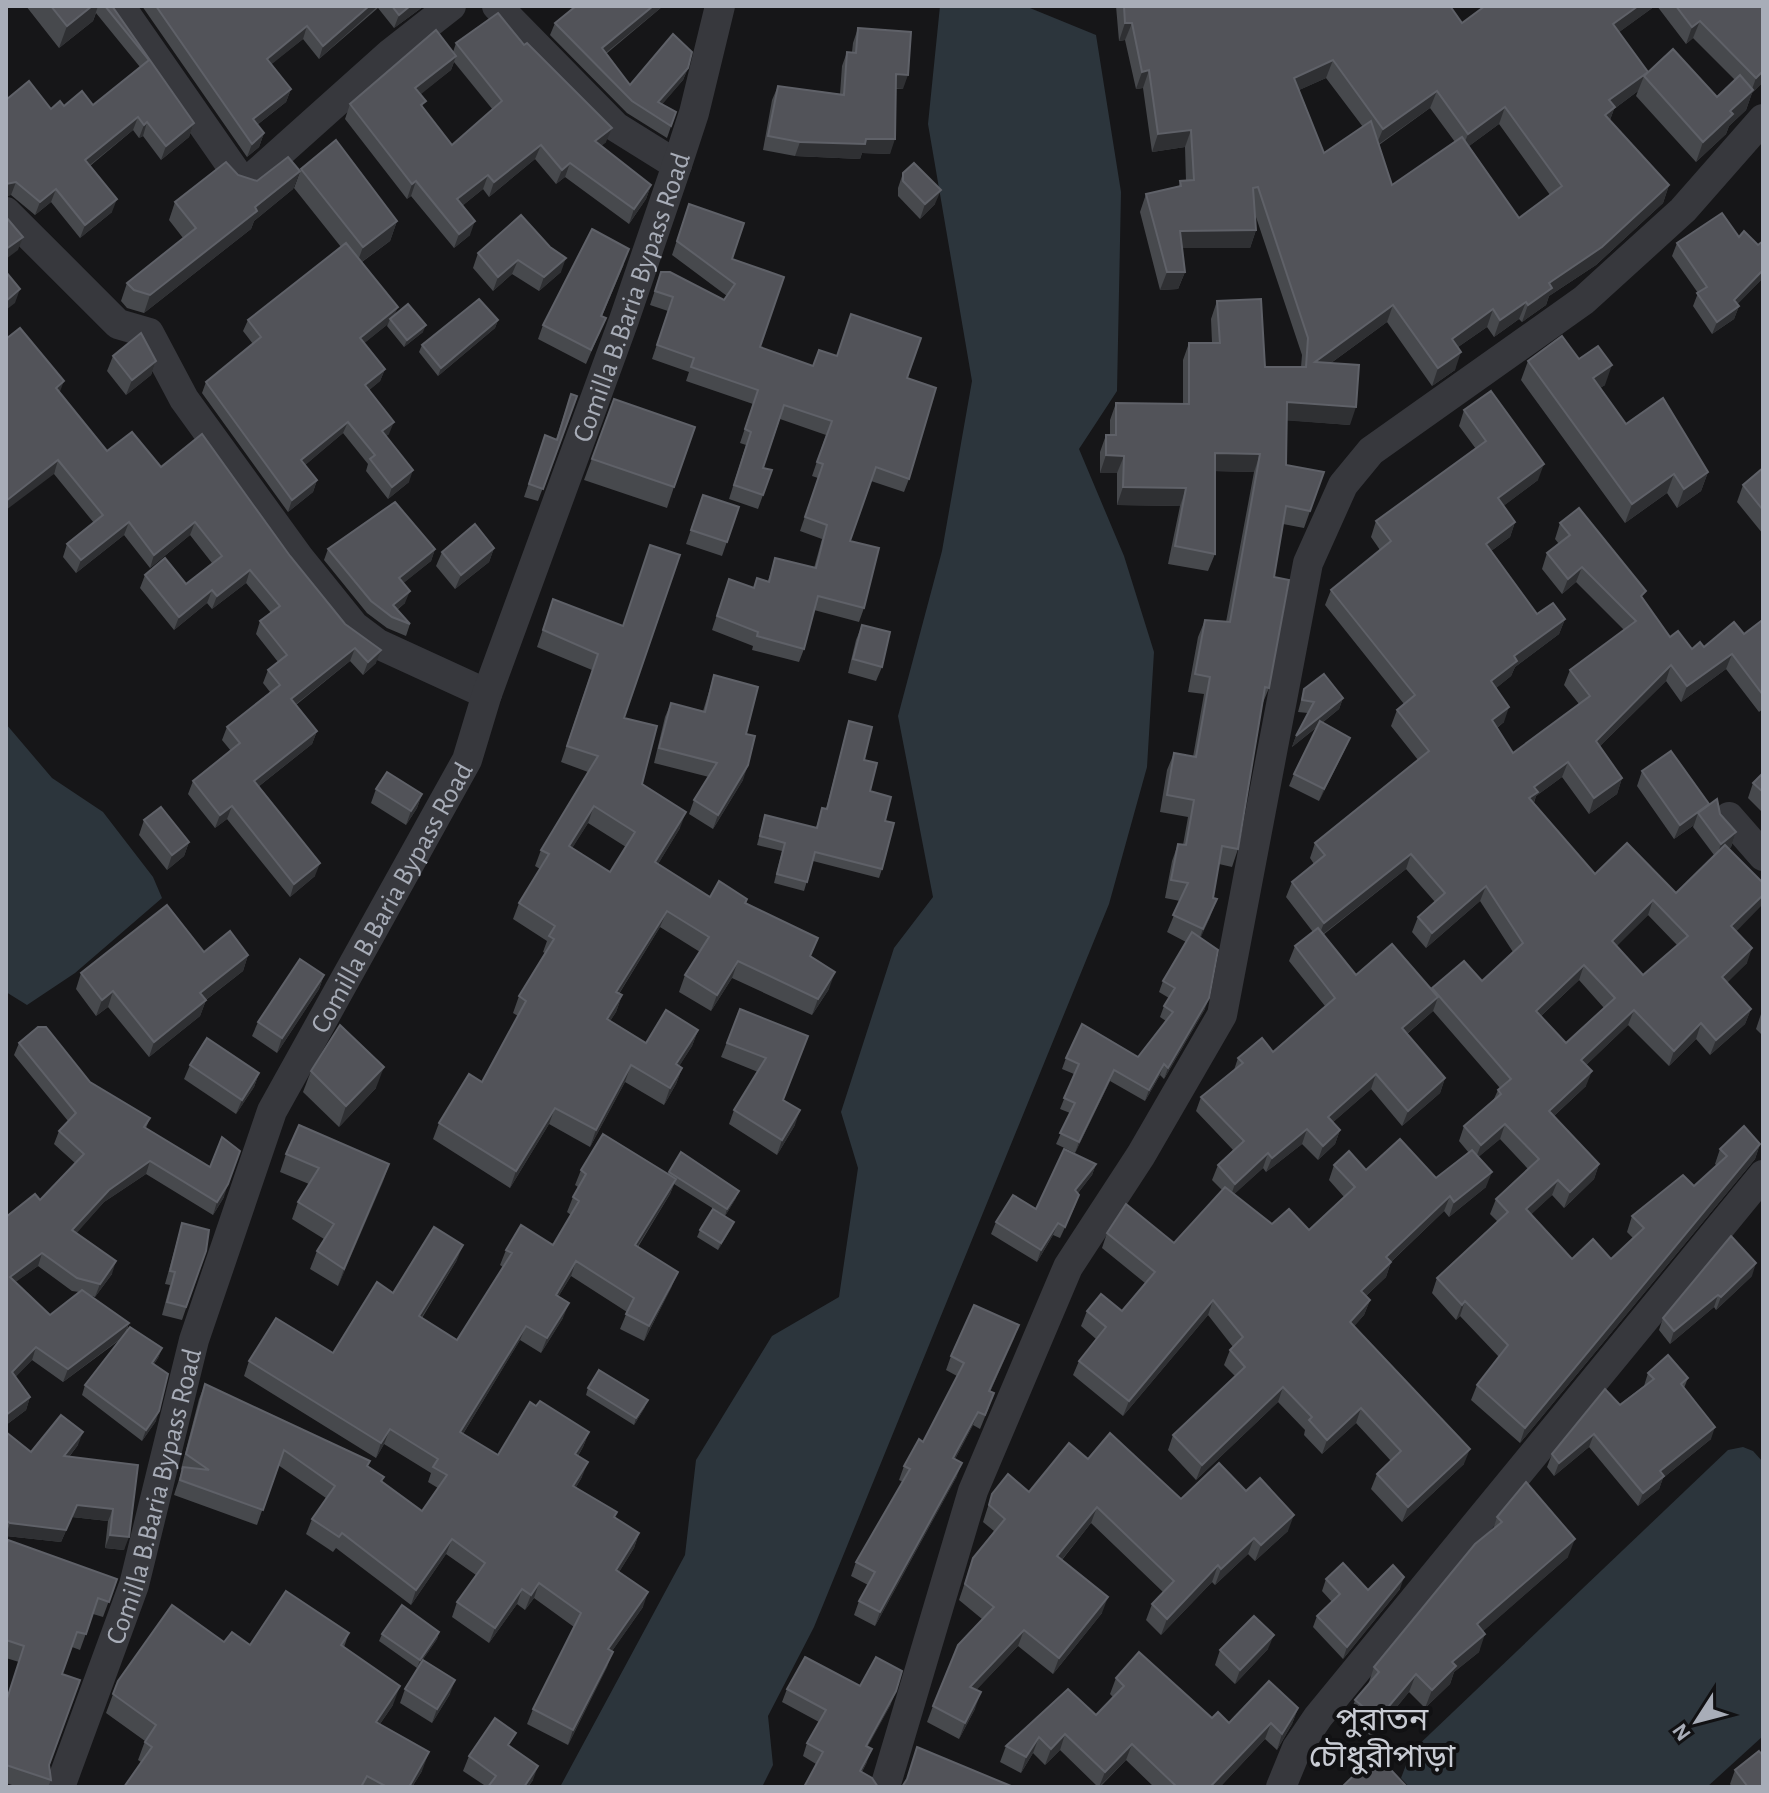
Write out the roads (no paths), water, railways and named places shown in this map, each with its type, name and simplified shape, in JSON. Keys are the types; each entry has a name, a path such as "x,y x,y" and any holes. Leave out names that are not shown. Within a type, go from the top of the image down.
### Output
{"street":[{"path":"120,6 239,177 248,181 391,53 451,6"},
{"path":"497,6 616,127 677,165"},
{"name":"Comilla B.Baria Bypass Road","path":"60,1787 134,1585 194,1340 272,1111 467,760 487,694 624,320 677,165 694,113 720,6"},
{"path":"885,1787 973,1491 1068,1267 1141,1155 1222,1015 1308,563 1343,485 1371,451 1584,300 1683,210 1763,119"},
{"path":"6,212 118,324 149,333 184,399 300,559 354,626 378,644 487,694"},
{"path":"1729,817 1763,856"},
{"path":"1291,1782 1297,1748 1318,1717 1763,1175"}],"district":[{"name":"পুরাতন চৌধুরীপাড়া","path":"1382,1738"}]}
